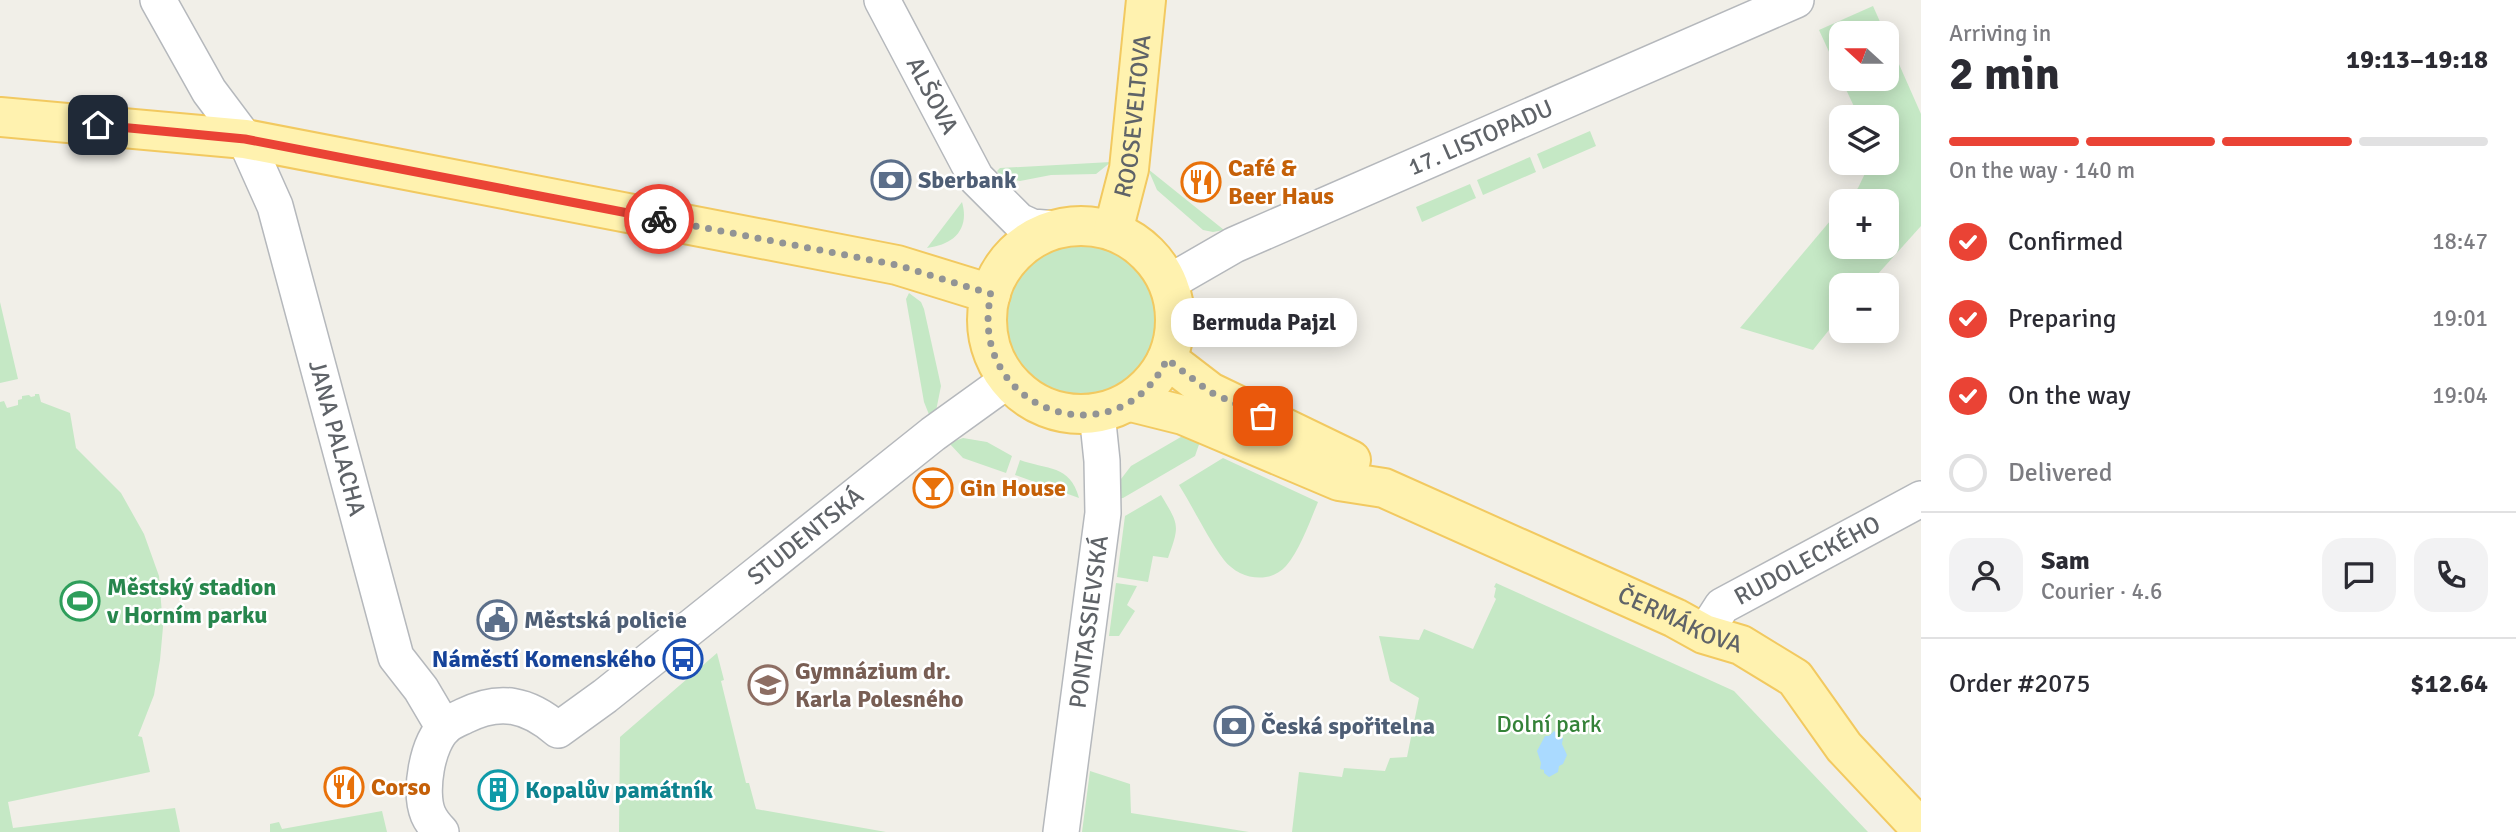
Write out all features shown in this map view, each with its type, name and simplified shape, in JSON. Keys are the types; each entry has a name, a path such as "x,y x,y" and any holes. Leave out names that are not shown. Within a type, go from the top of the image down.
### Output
{"main road":[{"name":"ROOSEVELTOVA","path":"1112,231 1129,169 1146,0"},
{"path":"0,117 245,139 897,265 991,294"},
{"path":"1085,227 1112,231 1140,246 1168,283 1175,315 1167,359 1153,380 1114,407 1072,414 1048,409 1020,392 1008,380 993,354 989,339 988,309 991,294 1010,259 1039,236 1057,229 1085,227"},
{"name":"ČERMÁKOVA","path":"1167,359 1210,392 1359,464 1384,488"},
{"name":"ČERMÁKOVA","path":"1114,407 1183,415 1339,481 1384,488 1675,618 1704,634 1780,703 1844,747 1921,829"}],"street":[{"name":"JANA PALACHA","path":"158,0 209,91 245,139 275,205 396,657 421,689 444,727"},
{"name":"ALŠOVA","path":"882,0 976,178 1019,221 1032,227 1057,229"},
{"name":"17. LISTOPADU","path":"1168,283 1234,245 1796,0"},
{"name":"STUDENTSKÁ","path":"444,727 492,705 505,705 538,715 558,730 605,696 933,435 1008,380"},
{"name":"PONTASSIEVSKÁ","path":"1061,832 1102,513 1102,461 1114,407"},
{"name":"RUDOLECKÉHO","path":"1704,634 1722,606 1921,499"},
{"path":"440,832 428,814 425,782 428,760 444,727"}],"green space":[{"path":"1873,6 1880,21 1839,21"},
{"path":"1829,26 1829,52 1819,30"},
{"path":"1899,64 1921,114 1921,226 1899,250 1899,189 1857,189 1864,175 1899,175 1899,105 1853,105 1847,91 1899,91"},
{"path":"1590,131 1596,146 1543,169 1537,154"},
{"path":"1530,157 1536,172 1483,195 1477,180"},
{"path":"1111,162 1096,174 1051,175 1020,181 1002,178 997,171 1000,168"},
{"path":"1148,169 1224,230 1203,230 1157,190"},
{"path":"1470,184 1476,198 1422,222 1416,207"},
{"path":"962,202 964,221 957,234 952,240 927,248"},
{"path":"1829,222 1829,259 1891,259 1879,273 1829,273 1829,330 1813,350 1740,328"},
{"path":"1081,245 1110,251 1123,257 1134,267 1144,278 1150,291 1156,320 1150,349 1144,362 1134,373 1123,383 1110,389 1081,395 1052,389 1039,383 1028,373 1018,362 1012,349 1006,320 1012,291 1018,278 1028,267 1039,257 1052,251"},
{"path":"909,293 921,302 924,309 941,386 936,411 930,417 924,402 906,299"},
{"path":"0,302 18,379 0,383"},
{"name":"Městský stadion v Horním parku","path":"39,394 41,402 70,413 76,448 121,493 144,534 159,576 163,627 154,695 138,736 142,737 150,772 8,802 13,828 175,808 180,832 0,832 0,402 4,401 7,408 18,405 22,396 31,397"},
{"path":"1203,433 1195,456 1117,499 1121,479 1131,466 1186,434"},
{"path":"963,438 987,442 1012,456 1006,473 963,458 949,443"},
{"path":"1223,458 1318,502 1296,552 1286,566 1271,576 1254,577 1238,572 1230,566 1212,542 1179,485"},
{"path":"1020,460 1063,474 1070,479 1079,498 1015,475"},
{"path":"1161,495 1176,525 1168,558 1153,556 1148,582 1117,577 1125,516"},
{"path":"1116,583 1137,586 1127,605 1135,611 1119,636 1109,636"},
{"name":"Dolní park","path":"1496,583 1734,691 1868,832 1292,832 1299,772 1342,777 1344,768 1385,771 1390,758 1407,757 1419,698 1390,681 1379,636 1419,640 1424,629 1473,649 1496,599"},
{"path":"717,653 724,680 721,681 746,783 749,783 756,809 886,832 619,832 620,737"},
{"path":"1090,771 1130,784 1131,813 1249,832 1082,832"},
{"path":"382,811 387,832 270,832 270,824 279,822 282,829"}],"water":[{"path":"1554,731 1563,738 1562,744 1567,755 1558,772 1549,777 1540,769 1537,751 1545,736"}],"way so far":[{"path":"659,219 897,265 991,294 987,324 993,354 1008,380 1020,392 1048,409 1080,415 1121,407 1143,391 1167,359 1210,392 1263,416"}],"place":[{"name":"Sberbank","path":"891,180"},
{"name":"Café & Beer Haus","path":"1201,182"},
{"name":"Bermuda Pajzl","path":"1263,416"},
{"name":"Gin House","path":"933,488"},
{"name":"Městský stadion v Horním parku","path":"80,601"},
{"name":"Městská policie","path":"497,620"},
{"name":"Náměstí Komenského","path":"683,659"},
{"name":"Gymnázium dr. Karla Polesného","path":"768,685"},
{"name":"Česká spořitelna","path":"1234,726"},
{"name":"Corso","path":"344,787"},
{"name":"Kopalův památník","path":"498,790"}],"route":[{"path":"98,125 245,139 659,219"}]}
